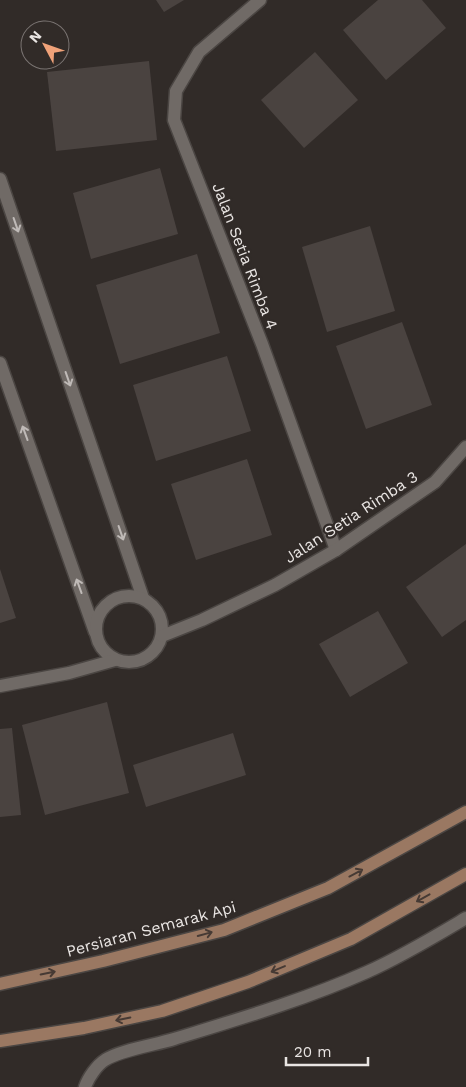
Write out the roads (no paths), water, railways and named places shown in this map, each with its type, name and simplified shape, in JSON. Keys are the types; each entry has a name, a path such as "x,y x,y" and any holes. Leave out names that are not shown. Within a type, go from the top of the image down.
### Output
{"main road":[{"name":"Persiaran Semarak Api","path":"0,984 103,961 224,930 328,888 466,812"},
{"path":"0,1042 84,1028 162,1011 248,982 351,939 466,874"}],"street":[{"name":"Jalan Setia Rimba 4","path":"260,0 199,52 176,91 174,120 262,344 336,550"},
{"path":"0,179 143,598"},
{"path":"0,363 96,632 102,648 107,655 124,663 144,659 152,654 158,646 162,636 162,625 159,614 153,605 143,598 130,596 116,598 104,606 98,618 96,632"},
{"name":"Jalan Setia Rimba 3","path":"162,636 202,620 275,585 336,550 435,482 466,448"},
{"path":"0,686 69,673 115,660"},
{"path":"85,1087 88,1080 104,1060 259,1013 311,995 368,972 425,943 466,918"}]}
